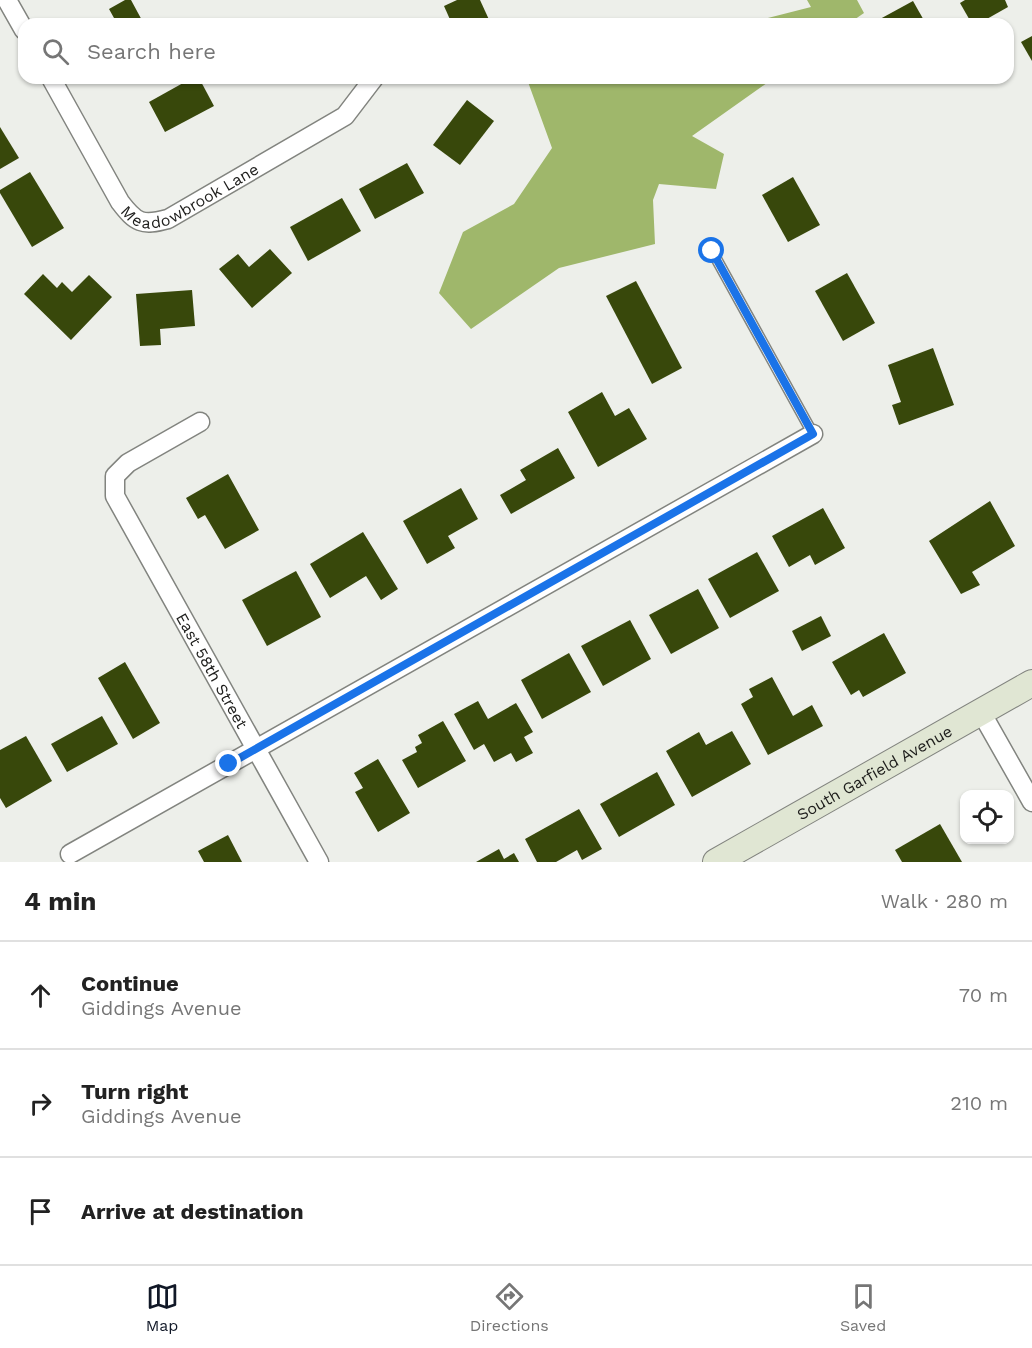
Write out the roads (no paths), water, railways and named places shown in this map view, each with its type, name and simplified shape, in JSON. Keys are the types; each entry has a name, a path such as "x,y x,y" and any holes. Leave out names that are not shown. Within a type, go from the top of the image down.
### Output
{"street":[{"path":"7,0 18,19"},
{"name":"Meadowbrook Lane","path":"54,84 120,202 133,218 152,223 168,219 345,116 369,84"},
{"name":"East 58th Street","path":"200,422 128,463 115,476 114,496 319,862"},
{"path":"70,854 813,434"},
{"name":"South Garfield Avenue","path":"716,862 1032,683"},
{"path":"981,712 1032,802"}],"lane":[{"path":"712,251 813,434"}]}
